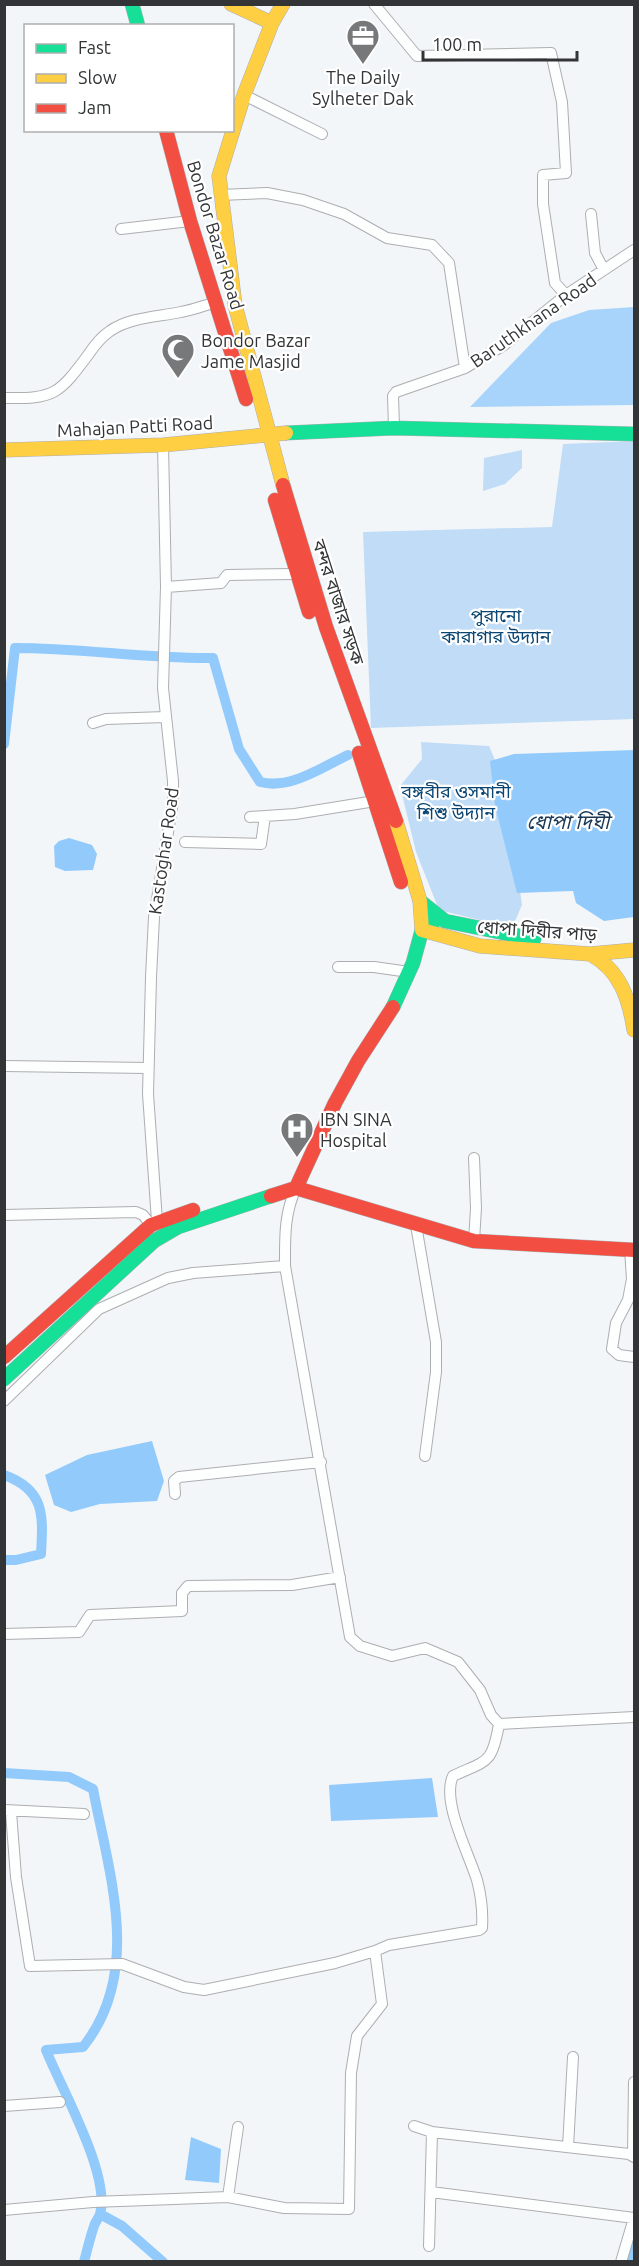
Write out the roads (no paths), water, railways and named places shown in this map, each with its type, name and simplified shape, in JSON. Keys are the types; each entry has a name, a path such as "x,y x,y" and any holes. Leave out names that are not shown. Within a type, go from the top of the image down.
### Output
{"main road":[{"path":"132,4 137,24"},
{"path":"231,4 272,23"},
{"name":"বন্দর বাজার সড়ক","path":"234,127 272,23 283,4"},
{"name":"Bondor Bazar Road","path":"167,132 190,221 261,434 295,574 375,801 410,911 422,930"},
{"name":"বন্দর বাজার সড়ক","path":"233,132 219,176 220,195 235,305 261,434 326,627 386,790 420,901 422,930 409,972 390,1015 358,1061 335,1103 296,1188"},
{"name":"Mahajan Patti Road","path":"4,450 164,445 261,434 394,428 634,434"},
{"path":"420,901 442,920 462,926 543,940 564,951"},
{"path":"422,930 442,920"},
{"name":"ধোপা দিঘীর পাড়","path":"422,930 443,938 541,952 564,951 590,954 634,950"},
{"path":"416,953 443,938"},
{"path":"590,954 610,968 624,988 634,1030"},
{"path":"4,1379 154,1241 178,1227 296,1188 474,1241 578,1249 630,1246"},
{"path":"4,1358 78,1288 154,1223 250,1196 272,1195"}],"street":[{"path":"374,4 417,56 551,53 562,102 566,173 543,175 543,204 555,283 566,295"},
{"path":"244,95 321,134"},
{"path":"220,195 267,193 303,200 344,214 387,238 432,245 449,263 465,368"},
{"path":"591,214 595,253 604,270"},
{"path":"121,228 190,221"},
{"name":"Baruthkhana Road","path":"394,428 393,396 396,392 465,368 504,345 566,295 634,250"},
{"path":"4,398 41,398 55,393 67,382 97,343 116,327 217,302"},
{"name":"Kastoghar Road","path":"154,1223 148,1068 154,917 173,802 172,763 165,717 164,445"},
{"path":"166,586 221,584 227,576 295,574"},
{"path":"93,723 106,719 165,717"},
{"path":"250,817 375,801"},
{"path":"185,842 261,844 265,816"},
{"path":"338,967 375,967 409,972"},
{"path":"4,1066 148,1068"},
{"path":"474,1158 474,1241"},
{"path":"296,1188 288,1206 284,1229 285,1266 350,1637 354,1643 392,1656 425,1648 458,1662 480,1690 490,1715 499,1724 634,1717"},
{"path":"4,1215 136,1212 154,1223"},
{"path":"416,1225 436,1342 436,1372 425,1456"},
{"path":"630,1246 632,1278 628,1300 616,1323 612,1349 619,1355 634,1357"},
{"path":"4,1401 99,1309 168,1278 193,1273 285,1266"},
{"path":"176,1494 174,1481 179,1477 321,1462"},
{"path":"4,1634 79,1632 90,1615 182,1611 182,1593 188,1586 292,1585 340,1577"},
{"path":"84,1814 8,1811 28,1965 122,1964 184,1987 212,1990 334,1964 389,1945 482,1928 477,1883 452,1806 449,1784 453,1776 488,1760 495,1746 499,1724"},
{"path":"4,2210 108,2201 228,2198 284,2208 349,2209 351,2202 351,2073 357,2036 382,2004 375,1951"},
{"path":"568,2147 573,2057"},
{"path":"414,2126 432,2132 568,2147 634,2157 634,2082"},
{"path":"4,2106 60,2102"},
{"path":"228,2198 238,2127"},
{"path":"429,2246 432,2132"},
{"path":"431,2192 634,2218 621,2262"}],"water":[{"name":"ধোপা দিঘী","path":"634,750 634,917 604,921 576,903 573,891 517,893 495,805 490,761 514,754"},
{"path":"69,838 92,845 97,854 93,870 65,871 55,867 54,846 59,841"},
{"path":"152,1441 164,1481 157,1501 100,1504 71,1512 54,1505 45,1475 87,1455"},
{"path":"432,1778 438,1817 331,1821 329,1785"},
{"path":"191,2137 221,2149 219,2183 185,2180"}],"waterway":[{"path":"4,744 15,648 40,648 164,657 213,658 239,749 260,782 271,784 294,780 348,755"},
{"path":"4,1475 28,1488 35,1497 39,1506 42,1528 41,1554 16,1560 4,1560"},
{"path":"4,1773 69,1777 93,1789 113,1888 117,1955 112,1987 101,2018 83,2047 46,2050 83,2132 98,2177 101,2197 100,2214 94,2226 84,2262"},
{"path":"100,2214 122,2226 163,2262"},
{"path":"627,2262 634,2242"}],"place":[{"name":"The Daily Sylheter Dak","path":"363,65"},
{"name":"Bondor Bazar Jame Masjid","path":"178,379"},
{"name":"IBN SINA Hospital","path":"297,1158"}],"park label":[{"name":"পুরানো কারাগার উদ্যান","path":"496,625"},
{"name":"বঙ্গবীর ওসমানী শিশু উদ্যান","path":"456,801"}]}
